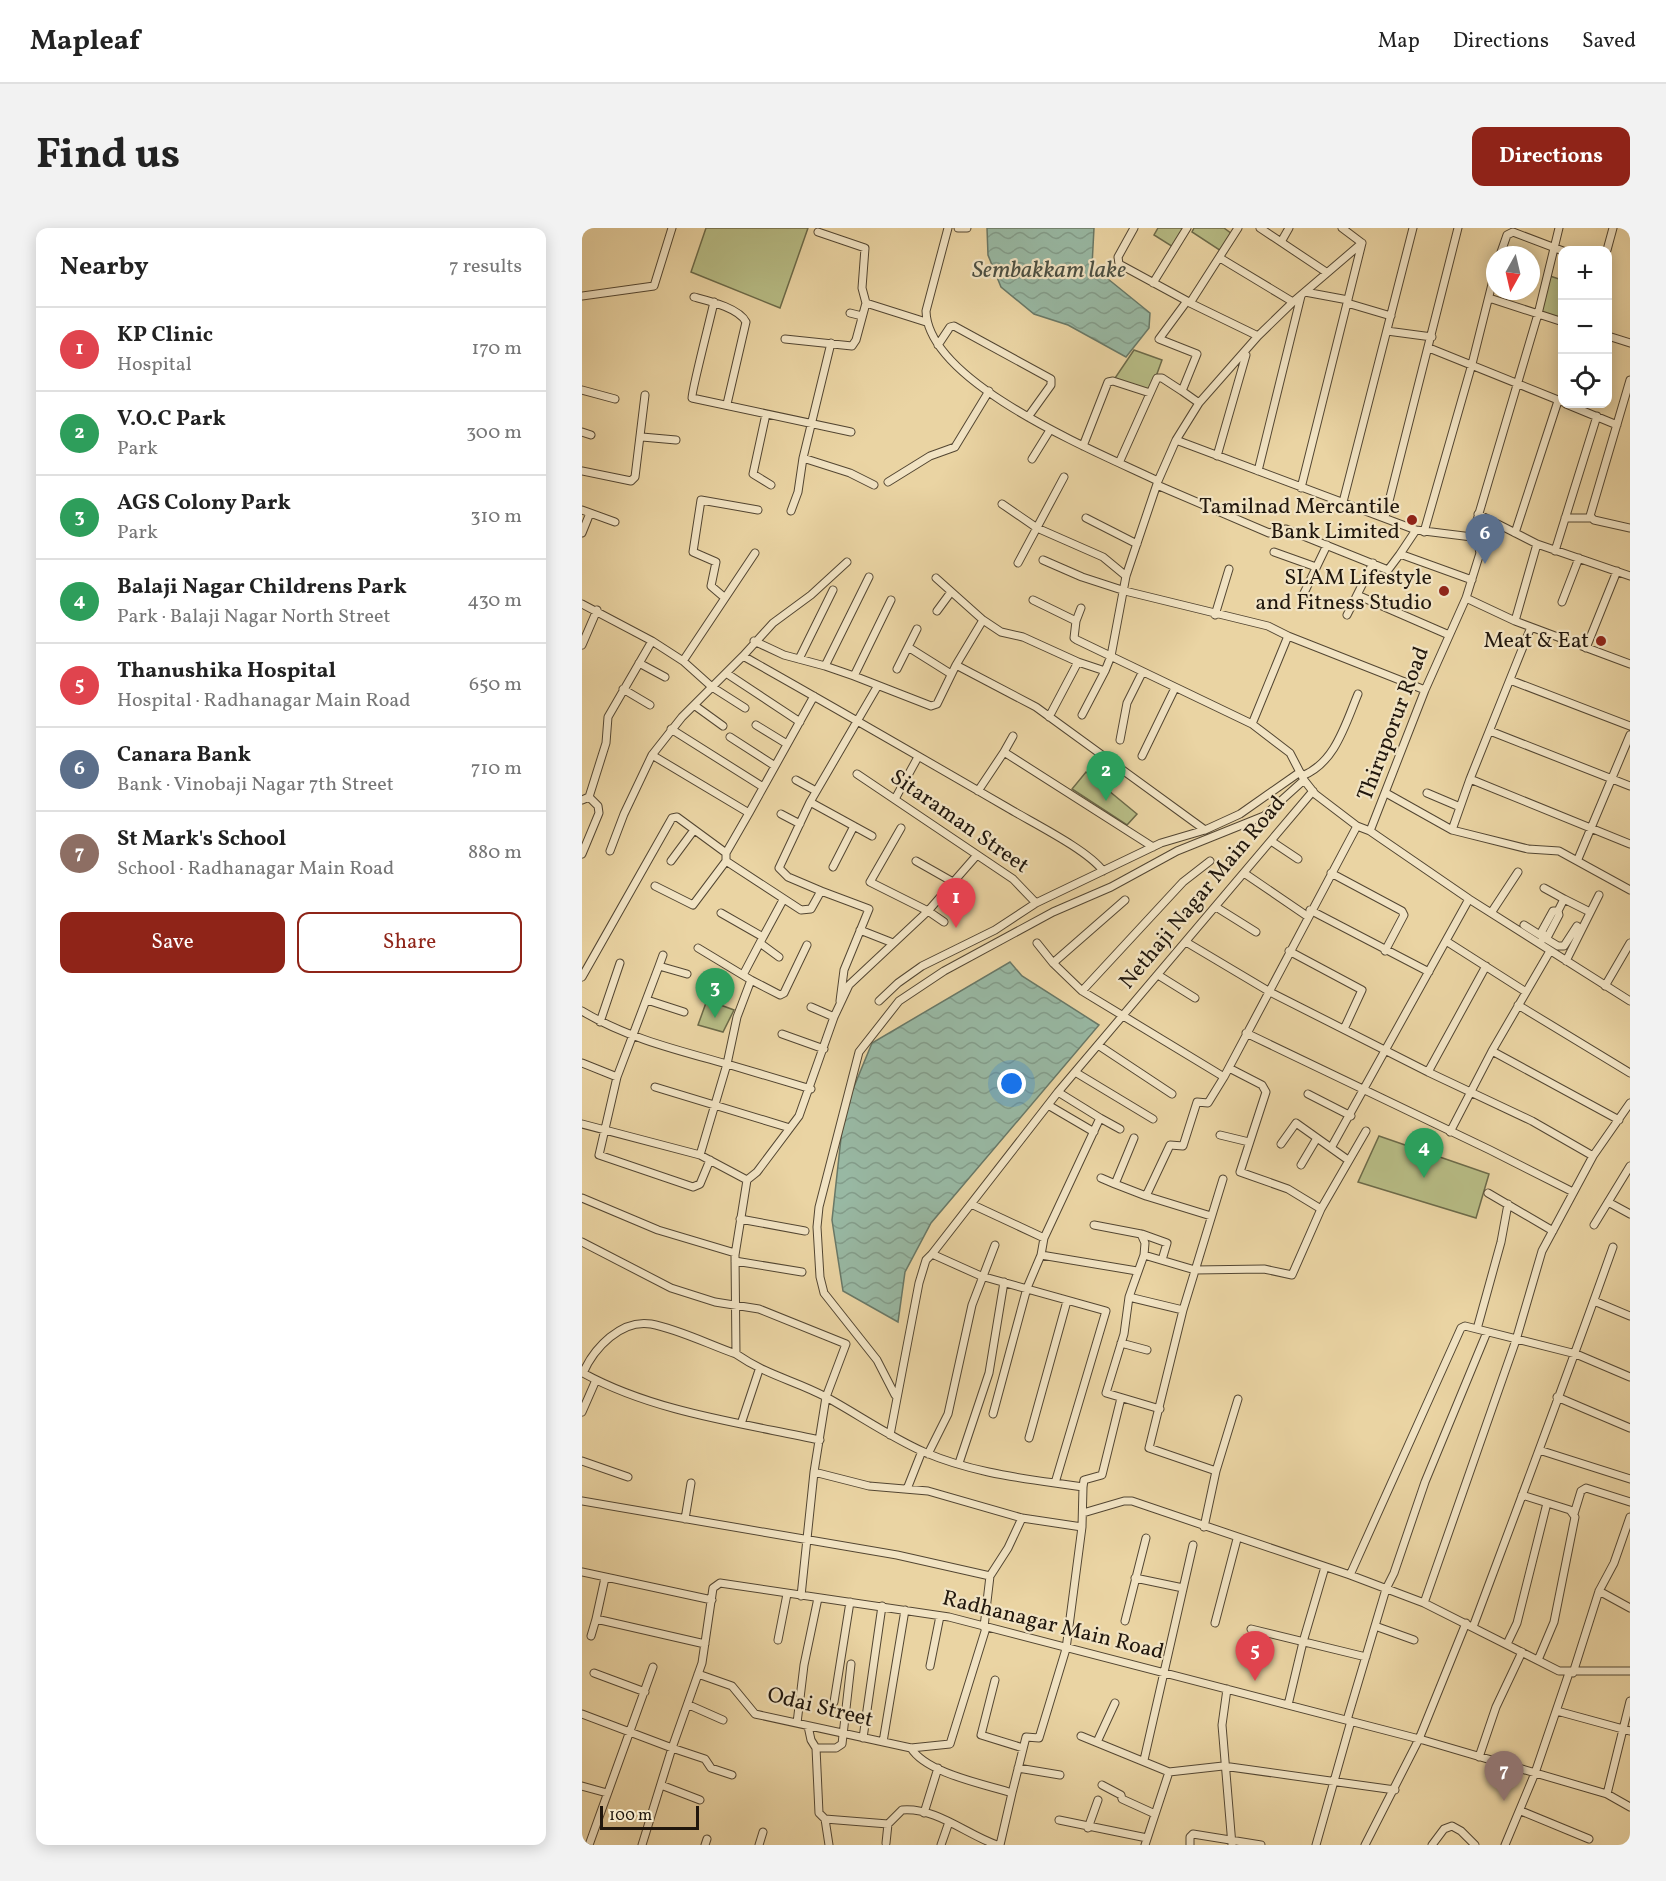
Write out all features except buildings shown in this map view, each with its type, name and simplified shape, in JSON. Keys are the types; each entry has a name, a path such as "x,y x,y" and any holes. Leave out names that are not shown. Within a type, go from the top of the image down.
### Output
{"street":[{"path":"582,296 654,286 672,228"},
{"path":"948,228 930,291 926,322 949,361 1028,417 1157,483 1269,532 1286,529 1388,570 1416,530"},
{"path":"958,228 967,228"},
{"path":"1134,228 1118,261 1121,267 1258,336"},
{"path":"1153,283 1187,228"},
{"path":"1182,391 1197,354 1159,339 1220,258 1238,228"},
{"path":"1260,228 1326,272"},
{"path":"1281,242 1289,228"},
{"path":"1342,228 1362,243"},
{"path":"1343,502 1413,228"},
{"path":"1384,517 1432,337 1458,228"},
{"path":"1176,440 1416,530 1472,537 1538,314 1559,228"},
{"path":"1608,246 1613,228"},
{"path":"785,339 852,346 856,340 866,303 862,288 865,248 818,232"},
{"path":"1503,246 1507,235 1513,232 1558,250"},
{"path":"1082,715 1111,656 1126,576 1157,483 1176,440 1199,403 1246,353 1258,336 1326,272 1362,243"},
{"path":"1301,488 1362,243"},
{"path":"1220,258 1293,302"},
{"path":"1303,293 1347,302 1391,316"},
{"path":"1258,471 1303,293"},
{"path":"694,297 714,302 744,317 746,322 727,405"},
{"path":"1424,532 1488,300"},
{"path":"1495,300 1558,320"},
{"path":"714,302 691,396 694,399 851,432"},
{"path":"866,303 926,322"},
{"path":"850,313 862,316"},
{"path":"938,345 950,327 954,326 1050,379 1051,385 1028,417"},
{"path":"1388,331 1432,337"},
{"path":"1612,337 1630,343"},
{"path":"791,511 798,492 803,458 831,344"},
{"path":"1429,348 1558,400"},
{"path":"1217,456 1246,353"},
{"path":"1119,462 1159,377 1199,403"},
{"path":"1592,518 1590,512 1630,380"},
{"path":"1083,446 1108,382 1113,381 1150,393"},
{"path":"582,390 615,399"},
{"path":"888,482 930,456 955,447 989,391"},
{"path":"582,471 600,477 633,479 636,475 642,437 645,395"},
{"path":"1515,533 1560,408"},
{"path":"1577,408 1617,425"},
{"path":"766,414 753,474 771,485"},
{"path":"1555,551 1597,416"},
{"path":"1032,459 1050,430"},
{"path":"582,432 591,435"},
{"path":"642,437 676,440"},
{"path":"803,458 874,484"},
{"path":"1018,564 1064,477"},
{"path":"725,598 711,586 716,562 693,552 701,500 758,510"},
{"path":"1002,504 1037,528 1092,551 1126,576"},
{"path":"582,510 615,522"},
{"path":"582,533 590,513"},
{"path":"1478,514 1537,544 1630,576"},
{"path":"1086,518 1137,544"},
{"path":"1565,518 1592,518 1630,528"},
{"name":"Thiruporur Road","path":"1370,831 1425,690 1466,598 1480,548 1472,537"},
{"path":"1515,621 1537,544"},
{"path":"1304,593 1327,545"},
{"path":"1274,552 1316,567"},
{"path":"683,661 755,553"},
{"path":"1400,554 1472,580"},
{"path":"1562,602 1579,558"},
{"path":"1043,560 1082,577 1125,591 1215,615 1268,626 1425,690"},
{"path":"610,851 624,814 652,755 672,729 743,656 754,641 847,562"},
{"path":"1347,615 1373,563"},
{"path":"1215,615 1228,569"},
{"path":"1586,648 1617,571"},
{"path":"825,666 869,577"},
{"path":"936,578 983,620 1001,632 1023,637 1078,662 1105,671"},
{"path":"799,659 833,590"},
{"path":"937,611 951,592"},
{"path":"1357,595 1449,635"},
{"path":"1466,598 1515,621 1630,664"},
{"path":"854,676 891,600"},
{"path":"1033,600 1076,621"},
{"path":"582,604 652,640 683,661 712,687 746,708"},
{"path":"1081,608 1076,621 1074,638 1142,673 1252,724 1283,746 1313,791 1357,826 1370,831 1491,914 1630,1001"},
{"path":"582,645 597,610"},
{"path":"754,641 931,706 937,704 951,674 983,620"},
{"path":"1452,830 1531,627"},
{"path":"897,669 917,629"},
{"path":"1252,724 1288,636"},
{"path":"582,854 599,813 598,806 585,798 606,743 608,717 652,640"},
{"path":"908,647 951,674"},
{"path":"743,656 978,791 1090,859 1103,871"},
{"path":"1049,717 1078,662"},
{"path":"639,663 665,677"},
{"path":"956,665 1049,717 1205,830"},
{"path":"726,673 800,722"},
{"path":"1120,740 1127,703 1142,673"},
{"path":"1510,680 1630,726"},
{"path":"840,1002 844,970 868,909 788,877 778,868 816,791 877,687"},
{"path":"1142,756 1175,688"},
{"path":"623,690 650,705"},
{"path":"879,1001 898,983 922,966 995,930 1036,903 1153,847 1205,830 1240,814 1318,768 1330,756 1359,694"},
{"path":"655,886 693,905 726,857 814,696"},
{"path":"694,705 723,726"},
{"path":"756,724 787,744"},
{"path":"672,729 763,787"},
{"path":"1490,732 1630,786"},
{"path":"1578,859 1630,735"},
{"path":"978,791 1013,736"},
{"path":"730,737 775,766"},
{"path":"1004,752 1153,847"},
{"path":"652,755 749,813"},
{"path":"895,799 918,757"},
{"name":"Sitaraman Street","path":"857,774 1020,884 1036,903"},
{"path":"895,1395 877,1360 824,1293 820,1276 817,1227 828,1167 854,1067 868,1039 898,1001 944,971 1053,912 1111,887 1177,851 1264,816 1302,776"},
{"path":"1470,779 1630,844"},
{"path":"796,780 816,791"},
{"name":"Nethaji Nagar Main Road","path":"890,1435 895,1395 926,1260 1058,1092 1313,791"},
{"path":"1386,793 1452,830 1528,849 1559,851 1578,859 1630,890"},
{"path":"1427,793 1460,807"},
{"path":"810,802 872,836"},
{"path":"781,814 800,824"},
{"path":"582,977 671,820 677,817 783,900 801,910 809,911 822,891"},
{"path":"833,867 854,826"},
{"path":"1146,1196 1170,1144 1183,1146 1197,1102 1209,1103 1224,1077 1357,826"},
{"path":"901,828 870,882 928,911 944,922"},
{"path":"671,861 694,830"},
{"path":"1271,841 1298,859"},
{"path":"736,1354 735,1253 747,1179 757,1172 800,1116 834,1017 849,985 928,911 977,855"},
{"path":"916,861 953,882"},
{"path":"1082,991 1177,888 1210,861"},
{"path":"1491,914 1518,872"},
{"path":"1244,873 1309,913 1429,972"},
{"path":"1331,873 1400,910 1404,915 1385,951"},
{"path":"1544,888 1590,912"},
{"path":"1566,961 1599,895"},
{"path":"1331,1148 1352,1116 1469,899"},
{"path":"1539,945 1554,925 1564,899"},
{"path":"743,975 783,900"},
{"path":"1053,963 1125,900"},
{"path":"1216,907 1256,932"},
{"path":"721,913 762,940 779,957"},
{"path":"1524,925 1558,946 1564,946 1577,926"},
{"path":"860,930 893,943"},
{"path":"1446,941 1526,992"},
{"path":"1186,942 1270,992 1428,1072 1471,1090 1593,1156"},
{"path":"1037,943 1053,963 1082,991 1224,1077"},
{"path":"1605,986 1630,943"},
{"path":"698,948 780,995 784,993 807,945"},
{"path":"1289,951 1362,990 1344,1029"},
{"path":"1450,1132 1492,1050 1550,951"},
{"path":"663,955 617,1077 599,1151 601,1156 687,1185 700,1184 710,1160"},
{"path":"600,1022 620,963"},
{"path":"659,966 687,974"},
{"path":"1428,1072 1486,966"},
{"path":"1158,975 1195,998"},
{"path":"700,1155 727,1064 737,1017 751,980"},
{"path":"647,1000 684,1012"},
{"path":"1518,1005 1630,1073"},
{"path":"811,1007 834,1017"},
{"path":"582,1011 633,1037 811,1089"},
{"path":"1246,1033 1573,1192"},
{"path":"782,1034 824,1049"},
{"path":"1098,1045 1172,1094"},
{"path":"1492,1050 1619,1120"},
{"path":"582,1063 617,1077"},
{"path":"1229,1068 1262,1085 1266,1092 1241,1173 1288,1190 1320,1209"},
{"path":"1075,1072 1153,1119"},
{"path":"655,1087 790,1128"},
{"path":"1058,1092 1119,1129"},
{"path":"1308,1094 1352,1116"},
{"path":"1424,1603 1516,1340 1542,1251 1593,1156 1630,1103"},
{"path":"1048,1105 1094,1132"},
{"path":"993,1414 1027,1288 1041,1255 1044,1238 1100,1119"},
{"path":"1281,1144 1296,1123 1348,1160"},
{"path":"582,1124 700,1155 747,1179"},
{"path":"1144,1255 1195,1270 1264,1269 1292,1275 1320,1209 1366,1131"},
{"path":"1220,1135 1249,1142"},
{"path":"1115,1184 1134,1138"},
{"path":"1301,1165 1317,1138"},
{"path":"1594,1225 1630,1166"},
{"path":"1101,1178 1146,1196 1211,1216"},
{"path":"1216,1471 1149,1448 1161,1409 1183,1310 1223,1179"},
{"path":"1488,1193 1553,1231"},
{"path":"582,1198 658,1230 735,1253"},
{"path":"1608,1202 1630,1214"},
{"path":"971,1204 1044,1238"},
{"path":"1477,1329 1501,1242 1508,1204"},
{"path":"740,1219 805,1231"},
{"path":"1094,1225 1141,1234 1167,1243 1162,1260"},
{"path":"1141,1234 1145,1243 1144,1255 1129,1297 1121,1343 1106,1392 1161,1409"},
{"path":"582,1242 671,1288 715,1302 734,1304 780,1316 846,1344 861,1340"},
{"path":"907,1489 950,1406 972,1305 981,1276 995,1245"},
{"path":"1365,1845 1395,1790 1469,1625 1522,1495 1557,1397 1576,1354 1613,1247"},
{"path":"932,1254 981,1276 1106,1311 1055,1483"},
{"path":"1041,1255 1137,1271"},
{"path":"735,1261 802,1272"},
{"path":"960,1463 989,1373 1004,1282"},
{"path":"1129,1297 1183,1310"},
{"path":"1029,1438 1067,1301"},
{"path":"1594,1301 1630,1316"},
{"path":"820,1440 741,1424 655,1401 596,1380 582,1372 598,1346 634,1326 650,1324 736,1354 759,1370 808,1388 890,1435 925,1452 995,1474 1083,1487"},
{"path":"1350,1575 1412,1442 1458,1331 1464,1326 1576,1354 1630,1377"},
{"path":"1316,1845 1386,1589 1394,1573 1425,1482 1487,1332"},
{"path":"1121,1343 1147,1350"},
{"path":"801,1596 814,1472 826,1397 846,1344"},
{"path":"741,1424 759,1370"},
{"path":"582,1412 596,1380"},
{"path":"1557,1397 1630,1428"},
{"path":"886,1843 888,1824 902,1810 924,1813 949,1822 974,1841 999,1845 1026,1737 1040,1738 1066,1649 1082,1527 1084,1480 1102,1475 1121,1398"},
{"path":"1204,1527 1216,1471 1238,1399"},
{"path":"1539,1450 1630,1479"},
{"path":"582,1461 628,1476"},
{"path":"814,1472 869,1486 928,1491 1022,1518 1082,1527"},
{"path":"685,1519 691,1483"},
{"path":"1538,1660 1554,1622 1581,1491 1586,1488 1630,1502"},
{"path":"1522,1495 1570,1510 1575,1514"},
{"path":"582,1501 897,1555 990,1576"},
{"path":"1083,1513 1132,1501 1237,1539 1350,1575 1424,1603 1559,1671 1571,1673 1630,1671"},
{"path":"1507,1644 1517,1623 1547,1503"},
{"path":"1505,1845 1521,1811 1599,1591 1614,1563 1630,1517"},
{"path":"911,1748 950,1744 985,1627 990,1576 1008,1548 1022,1518"},
{"path":"1125,1621 1146,1538"},
{"path":"1215,1623 1237,1539"},
{"path":"1144,1760 1193,1545"},
{"path":"1288,1705 1324,1567"},
{"path":"582,1572 712,1600 698,1674 642,1845"},
{"path":"591,1636 605,1578"},
{"path":"1135,1578 1183,1588"},
{"name":"Radhanagar Main Road","path":"712,1600 713,1588 720,1583 940,1616 1419,1739 1607,1794 1630,1807"},
{"path":"1599,1591 1630,1608"},
{"path":"778,1640 787,1594"},
{"path":"797,1723 804,1665 818,1598"},
{"path":"834,1702 850,1602"},
{"path":"863,1738 882,1606"},
{"path":"883,1742 905,1610"},
{"path":"930,1666 940,1616"},
{"path":"596,1619 705,1644"},
{"path":"1375,1626 1414,1640"},
{"path":"1251,1629 1366,1657"},
{"path":"1479,1757 1496,1707 1521,1652"},
{"path":"816,1748 838,1748 842,1744 851,1664"},
{"path":"582,1839 589,1843 653,1667"},
{"path":"594,1672 645,1692"},
{"name":"Odai Street","path":"698,1674 732,1686 755,1714 911,1748"},
{"path":"995,1680 981,1735 1023,1748"},
{"path":"1227,1689 1222,1725 1231,1843"},
{"path":"1607,1794 1626,1730 1630,1701"},
{"path":"1097,1742 1115,1703"},
{"path":"689,1705 723,1720"},
{"path":"1557,1711 1626,1730"},
{"path":"582,1714 705,1759 711,1768 732,1775"},
{"path":"808,1726 811,1740 816,1748 819,1813 825,1819 830,1845"},
{"path":"1082,1736 1169,1772 1224,1766 1395,1790"},
{"path":"911,1748 920,1758 938,1768 1012,1793"},
{"path":"924,1813 938,1768"},
{"path":"1018,1768 1060,1775"},
{"path":"1059,1820 1146,1841 1169,1772"},
{"path":"661,1785 700,1800"},
{"path":"1102,1785 1121,1795 1122,1800 1155,1814"},
{"path":"582,1786 607,1793"},
{"path":"1088,1828 1098,1800"},
{"path":"1521,1811 1589,1839"},
{"path":"825,1819 888,1824"},
{"path":"941,1845 949,1822"},
{"path":"1432,1845 1444,1829 1452,1826 1461,1831 1475,1845"},
{"path":"759,1845 763,1832"},
{"path":"1190,1845 1190,1837 1194,1834 1231,1843 1261,1845"}],"green space":[{"path":"706,228 808,228 780,308 691,272"},
{"path":"1158,228 1184,228 1173,247 1154,235"},
{"path":"1194,228 1224,228 1232,234 1221,251 1192,232"},
{"path":"1547,275 1558,279 1558,321 1538,314"},
{"path":"1134,350 1162,360 1150,393 1113,381"},
{"path":"1086,772 1137,814 1127,825 1072,789"},
{"path":"707,1000 734,1010 723,1032 698,1025"},
{"path":"1379,1136 1489,1174 1476,1218 1358,1182"}],"water":[{"name":"Sembakkam lake","path":"987,228 1094,228 1092,266 1150,313 1149,328 1126,357 1068,325 1034,314 1001,287 988,255"},
{"path":"1010,962 1022,976 1099,1025 931,1223 905,1272 898,1322 843,1291 832,1220 844,1111 872,1043"}],"place":[{"name":"Tamilnad Mercantile Bank Limited","path":"1412,520"},
{"name":"Canara Bank","path":"1485,564"},
{"name":"SLAM Lifestyle and Fitness Studio","path":"1444,591"},
{"name":"Meat & Eat","path":"1601,641"},
{"name":"V.O.C Park","path":"1106,801"},
{"name":"KP Clinic","path":"956,928"},
{"name":"AGS Colony Park","path":"715,1018"},
{"name":"Balaji Nagar Childrens Park","path":"1424,1178"},
{"name":"Thanushika Hospital","path":"1255,1681"},
{"name":"St Mark's School","path":"1504,1801"}]}
